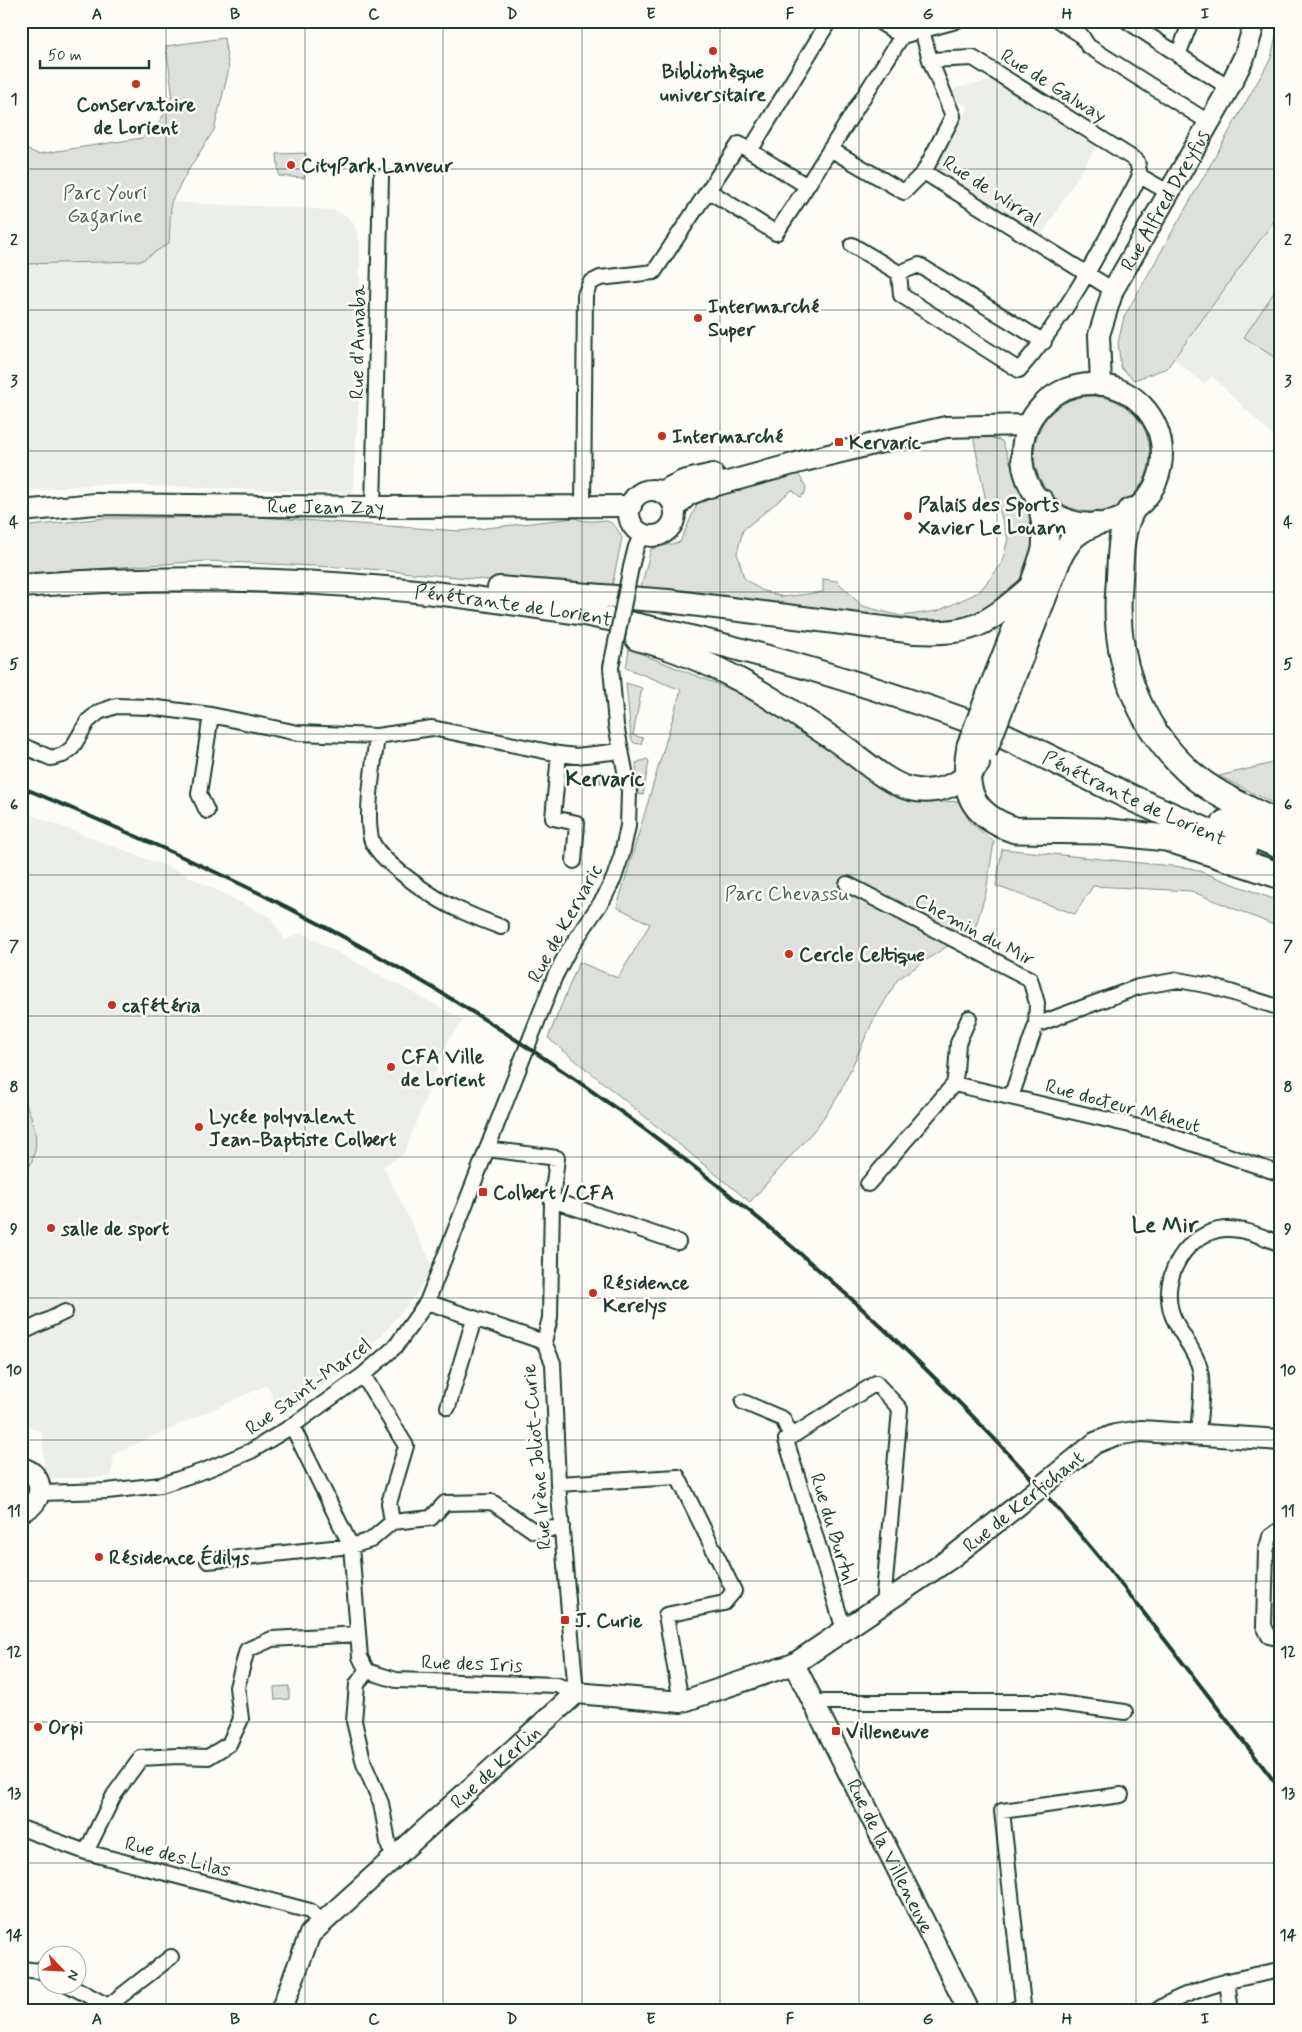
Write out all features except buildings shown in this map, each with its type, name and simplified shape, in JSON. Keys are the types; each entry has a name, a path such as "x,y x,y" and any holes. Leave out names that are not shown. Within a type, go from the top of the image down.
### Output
{"highway":[{"path":"1041,502 1046,532 1045,550 1001,689 981,742 966,768 969,793 979,808 991,820 1016,830 1100,831 1166,838 1281,876"},
{"path":"1132,511 1125,524 1122,539 1117,626 1126,672 1135,696 1164,747 1190,773 1222,794 1281,825"},
{"name":"Pénétrante de Lorient","path":"981,742 1136,786 1281,846"},
{"name":"Pénétrante de Lorient","path":"981,742 1134,799 1281,865"}],"main road":[{"path":"1001,689 1068,542 1080,530 1096,524"},
{"path":"359,585 419,578 507,588 668,601 915,632 941,633 965,630 983,623 998,615 1033,585"},
{"name":"Pénétrante de Lorient","path":"21,586 131,580 220,579 359,585 477,598 598,616 700,639 804,666 981,742"},
{"path":"477,598 539,617 594,628 653,643 714,666 748,682 772,697 897,784 912,789 929,790 946,788 966,778"}],"street":[{"path":"583,506 587,289 590,284 600,278 654,272 710,191 745,147 829,21"},
{"path":"878,21 902,36"},
{"path":"710,191 776,233 902,36 956,21"},
{"path":"1059,21 1081,35 1088,46 1202,118"},
{"path":"1127,21 1228,88"},
{"path":"1178,55 1191,21"},
{"name":"Rue Alfred Dreyfus","path":"1101,385 1099,335 1113,290 1228,88 1245,55 1255,21"},
{"path":"922,30 930,60"},
{"name":"Rue de Galway","path":"930,60 973,58 1136,161 1140,176 1168,192"},
{"name":"Rue de Wirral","path":"930,60 953,116 924,172 1113,290"},
{"path":"745,147 807,186"},
{"path":"830,149 904,192 924,172"},
{"path":"899,273 901,295 1020,370 1044,342 1087,275 1140,176"},
{"name":"Rue d'Annaba","path":"373,508 381,177"},
{"path":"852,245 899,273"},
{"path":"899,273 919,265 1044,342"},
{"path":"1101,385 1121,391 1142,405 1156,427 1161,460 1158,474 1149,494 1132,511 1120,518 1096,524 1084,524 1060,517 1041,502 1028,482 1022,460 1024,436 1028,425 1042,404 1062,391 1074,386 1101,385"},
{"path":"675,508 688,495 706,488 804,461 946,427 1028,425"},
{"path":"660,492 702,476 804,461"},
{"path":"651,490 660,492 672,501 675,508 673,523 663,534 649,536 642,534 631,522 629,514 631,506 635,498 643,493 651,490"},
{"name":"Rue Jean Zay","path":"21,510 95,504 373,508 631,506"},
{"name":"Rue de Kervaric","path":"527,1048 555,976 568,951 604,898 622,854 628,826 629,791 616,725 611,668 631,567 636,547 642,534"},
{"path":"21,745 51,758 62,755 72,748 88,721 99,712 116,706 150,707 211,715 298,733 377,736 432,728 559,754 576,756 621,751"},
{"path":"207,811 199,794 211,715"},
{"path":"377,736 368,826 371,841 380,855 406,877 453,908 501,927"},
{"path":"559,754 553,818 577,823 574,861"},
{"name":"Chemin du Mir","path":"847,884 1030,979 1037,1003 1036,1025 1010,1097"},
{"path":"1036,1025 1138,987 1178,980 1211,986 1281,1008"},
{"path":"868,1184 954,1084 958,1043 969,1018"},
{"name":"Rue Saint-Marcel","path":"40,1493 107,1491 161,1485 206,1470 251,1451 292,1426 363,1375 396,1346 427,1302 527,1048"},
{"name":"Rue docteur Méheut","path":"954,1084 1156,1131 1281,1174"},
{"path":"487,1148 557,1158 552,1200 550,1318 544,1342"},
{"path":"552,1200 678,1242"},
{"path":"1198,1434 1201,1371 1196,1356 1171,1314 1169,1302 1169,1289 1177,1262 1196,1240 1223,1229 1248,1232 1281,1244"},
{"name":"Rue Irène Joliot-Curie","path":"427,1302 544,1342 553,1363 558,1484 576,1693"},
{"path":"21,1333 65,1312"},
{"path":"448,1407 474,1319"},
{"path":"363,1375 406,1446 389,1502 392,1522"},
{"path":"789,1439 876,1383 900,1409 883,1605"},
{"name":"Rue du Burtul","path":"743,1402 783,1420 844,1630"},
{"path":"292,1426 351,1546 360,1657 367,1671 356,1684 354,1721 364,1764 381,1802 389,1847 397,1856"},
{"name":"Rue de Kerfichant","path":"794,1664 952,1558 1095,1443 1114,1435 1141,1431 1281,1440"},
{"path":"21,1468 35,1475 40,1493 34,1504 21,1511"},
{"path":"558,1484 678,1477 734,1591 724,1603 666,1615 681,1702"},
{"path":"208,1561 351,1546 371,1540 392,1522 431,1518 446,1503 492,1502 534,1531 562,1527"},
{"path":"1281,1529 1270,1537 1266,1551 1264,1626 1270,1636 1281,1639"},
{"path":"86,1852 114,1795 141,1758 208,1757 229,1744 241,1720 237,1688 247,1650 272,1639 358,1634"},
{"path":"576,1693 681,1702 794,1664"},
{"name":"Rue de la Villeneuve","path":"794,1664 969,2011"},
{"name":"Rue des Iris","path":"367,1671 396,1680 557,1685 576,1693"},
{"name":"Rue de Kerlin","path":"281,2011 310,1934 576,1693"},
{"path":"813,1702 1052,1702 1125,1712"},
{"path":"1012,2011 1023,2005 1002,1811 1121,1795"},
{"name":"Rue des Lilas","path":"21,1828 86,1852 310,1911 322,1924"},
{"path":"86,1994 108,2006 171,1957"},
{"path":"21,1969 38,1971"},
{"path":"1156,2011 1166,2004 1227,1981 1281,1970"},
{"path":"1227,1981 1231,2011"}],"shaded area":[{"path":"999,79 1097,145 1040,238 938,173 936,166 936,159 969,107 956,101 952,95 955,88"},
{"path":"1281,193 1281,444 1212,376 1204,384 1163,350"},
{"path":"171,202 333,210 345,215 352,221 360,242 360,379 353,493 96,484 21,492 21,264 141,261 169,242"},
{"path":"587,773 606,774 606,783 587,782"},
{"name":"Lycée polyvalent Jean-Baptiste Colbert","path":"21,811 178,871 270,917 285,940 301,933 464,1020 448,1040 404,1154 383,1166 433,1267 416,1294 382,1335 305,1401 282,1417 267,1385 114,1454 111,1477 45,1479 42,1432 21,1424"}],"green space":[{"path":"1279,21 1281,21 1281,211 1167,368 1134,380 1121,368 1118,343 1124,317 1271,58"},
{"name":"Parc Youri Gagarine","path":"224,38 229,69 214,130 171,202 169,243 141,261 21,264 21,147 38,154 142,138 159,122 170,105 172,90 166,46"},
{"name":"CityPark Lanveur","path":"306,153 304,178 279,176 277,154"},
{"path":"1281,282 1281,362 1244,337"},
{"path":"1092,396 1114,401 1133,413 1145,432 1150,454 1145,476 1133,495 1114,507 1092,512 1070,507 1051,495 1039,476 1034,454 1039,432 1051,413 1070,401"},
{"path":"973,435 987,436 1002,441 1023,495 1035,509 1042,526 1019,589 984,616 944,627 640,591 651,549 680,542 698,502 797,472 806,487 805,493 800,497 792,490 743,530 737,553 744,578 761,590 783,597 823,592 823,579 837,581 862,606 901,616 938,611 979,592 1001,565 1008,539 997,502 986,502"},
{"path":"258,517 460,531 575,518 590,521 607,521 617,529 622,538 611,591 357,568 206,561 21,574 21,527 105,518"},
{"name":"Parc Chevassu","path":"629,649 737,692 812,736 872,782 898,798 927,803 959,801 970,822 994,842 986,892 971,942 949,945 898,979 873,1021 839,1095 817,1127 750,1202 548,1038 579,962 618,978 650,924 617,907 681,690 626,668"},
{"path":"626,683 642,688 633,735 643,738 641,744 634,743 631,738"},
{"path":"647,759 649,761 643,795 638,794 636,763"},
{"path":"1281,761 1281,807 1219,776"},
{"path":"1002,849 1191,868 1281,902 1281,928 1191,891 1093,886 1075,914 996,886"},
{"path":"21,1093 31,1116 36,1137 33,1158 21,1181 21,1156 24,1139 21,1119"},
{"path":"289,1686 289,1699 275,1700 274,1687"}],"railway":[{"path":"21,787 142,839 261,894 367,949 469,1010 569,1075 666,1145 759,1219 849,1297 935,1379 1018,1464 1120,1583 1281,1790"}],"place":[{"name":"Bibliothèque universitaire","path":"713,51"},
{"name":"Conservatoire de Lorient","path":"136,84"},
{"name":"CityPark Lanveur","path":"291,165"},
{"name":"Intermarché Super","path":"698,318"},
{"name":"Intermarché","path":"662,436"},
{"name":"Kervaric","path":"839,442"},
{"name":"Palais des Sports Xavier Le Louarn","path":"908,516"},
{"name":"Cercle Celtique","path":"789,954"},
{"name":"cafétéria","path":"112,1005"},
{"name":"CFA Ville de Lorient","path":"391,1067"},
{"name":"Lycée polyvalent Jean-Baptiste Colbert","path":"199,1127"},
{"name":"Colbert / CFA","path":"483,1192"},
{"name":"salle de sport","path":"51,1228"},
{"name":"Résidence Kerelys","path":"593,1293"},
{"name":"Résidence Édilys","path":"99,1557"},
{"name":"J. Curie","path":"565,1620"},
{"name":"Orpi","path":"38,1727"},
{"name":"Villeneuve","path":"836,1731"}],"district":[{"name":"Kervaric","path":"605,778"},
{"name":"Le Mir","path":"1165,1224"}]}
